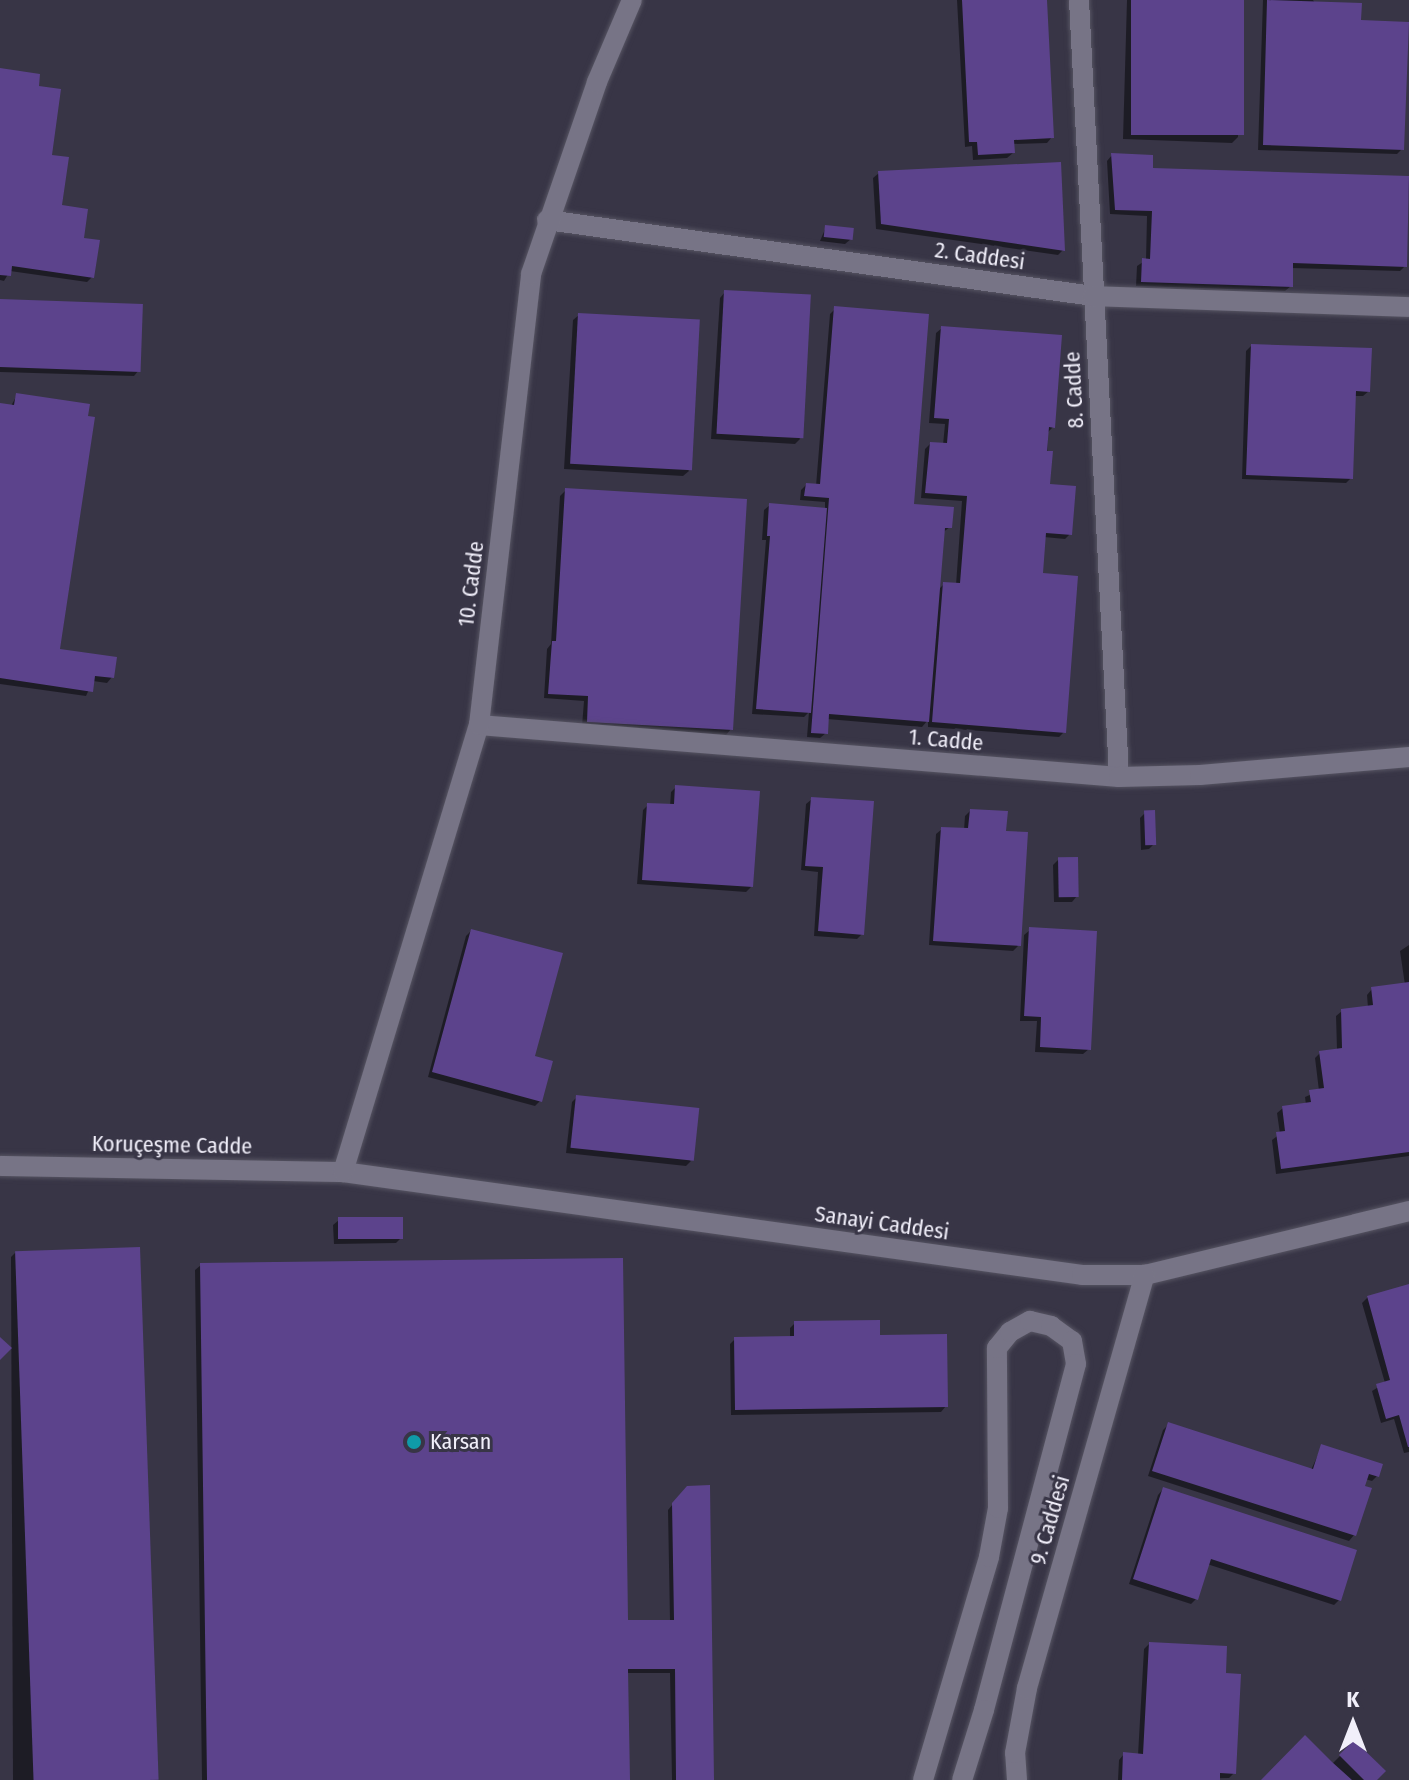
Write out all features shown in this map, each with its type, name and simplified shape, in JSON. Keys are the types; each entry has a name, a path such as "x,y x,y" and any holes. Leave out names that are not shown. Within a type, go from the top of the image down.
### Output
{"street":[{"name":"10. Cadde","path":"343,1172 479,725 531,274 547,220 597,82 632,0"},
{"name":"8. Cadde","path":"1079,0 1119,777"},
{"name":"2. Caddesi","path":"547,220 1093,296 1409,307"},
{"name":"1. Cadde","path":"479,725 1119,777 1200,775 1409,757"},
{"name":"Koruçeşme Cadde","path":"0,1166 343,1172"},
{"name":"Sanayi Caddesi","path":"343,1172 1082,1275 1145,1275 1409,1211"},
{"name":"9. Caddesi","path":"1017,1780 1015,1753 1027,1688 1145,1275"},
{"path":"923,1780 989,1557 998,1508 997,1348 1010,1332 1030,1321 1051,1326 1072,1341 1076,1364 984,1710 962,1780"}],"building":[{"path":"962,0 1047,0 1054,138 1014,140 1015,153 978,155 977,142 969,142"},
{"path":"1131,0 1244,0 1244,135 1131,135"},
{"path":"1267,0 1362,3 1361,20 1409,22 1404,150 1263,145"},
{"path":"0,68 40,74 39,86 61,89 52,155 69,157 62,205 88,209 84,238 100,240 94,278 12,266 11,276 0,275"},
{"path":"1111,153 1153,155 1153,168 1409,176 1407,267 1293,263 1293,287 1141,282 1142,258 1150,259 1152,211 1115,210"},
{"path":"1061,162 1065,251 881,224 878,171"},
{"path":"825,225 854,228 853,240 824,237"},
{"path":"724,290 811,295 803,438 716,434"},
{"path":"0,299 143,304 141,372 0,367"},
{"path":"834,306 929,314 914,504 954,507 952,528 945,528 929,722 829,714 828,734 811,733 829,498 804,496 806,483 820,484"},
{"path":"578,313 700,319 692,470 570,464"},
{"path":"941,326 1062,335 1055,428 1049,427 1047,451 1053,451 1050,484 1076,486 1072,535 1046,533 1043,573 1078,576 1066,733 932,722 943,582 960,583 967,496 925,493 930,442 947,443 949,419 934,418"},
{"path":"1251,344 1372,348 1370,392 1356,391 1353,479 1246,475"},
{"path":"16,393 90,404 88,416 95,417 60,649 117,657 114,678 95,676 93,692 0,678 0,403 14,405"},
{"path":"565,488 747,499 733,730 587,722 588,696 548,694 552,641 556,641"},
{"path":"769,503 827,508 811,713 756,709 770,536 767,536"},
{"path":"675,785 760,791 753,887 642,880 647,803 674,804"},
{"path":"811,797 874,801 864,935 818,931 823,867 805,866"},
{"path":"970,809 1008,811 1006,831 1028,832 1021,946 933,941 941,827 968,828"},
{"path":"1144,810 1155,810 1156,845 1145,845"},
{"path":"1058,857 1078,857 1079,897 1059,897"},
{"path":"1029,927 1097,931 1091,1050 1040,1047 1041,1017 1024,1016"},
{"path":"471,929 563,953 535,1056 553,1061 542,1102 432,1072"},
{"path":"1409,982 1409,1152 1281,1169 1276,1132 1285,1131 1282,1106 1311,1102 1309,1090 1324,1088 1319,1051 1342,1048 1341,1009 1373,1005 1371,987"},
{"path":"576,1095 699,1108 694,1161 570,1148"},
{"path":"338,1217 403,1217 403,1239 338,1239"},
{"path":"140,1247 159,1780 34,1780 15,1251"},
{"name":"Karsan","path":"623,1258 628,1620 674,1620 672,1503 687,1486 710,1485 714,1780 676,1780 675,1669 628,1669 630,1780 207,1780 200,1263"},
{"path":"1409,1284 1408,1447 1399,1415 1386,1419 1376,1384 1390,1380 1367,1296"},
{"path":"880,1320 880,1335 947,1334 948,1407 735,1410 734,1337 794,1336 794,1321"},
{"path":"0,1337 12,1348 0,1360"},
{"path":"1168,1422 1313,1469 1321,1444 1383,1464 1379,1477 1369,1474 1365,1486 1372,1488 1356,1536 1152,1471"},
{"path":"1163,1487 1357,1550 1341,1601 1211,1559 1198,1600 1133,1579"},
{"path":"1149,1642 1227,1646 1226,1673 1241,1674 1236,1774 1220,1773 1220,1780 1122,1780 1123,1752 1143,1754"},
{"path":"1305,1735 1332,1762 1352,1780 1261,1780"},
{"path":"1354,1740 1386,1771 1377,1780 1364,1780 1339,1755"}],"place":[{"name":"Karsan","path":"414,1442"}]}
